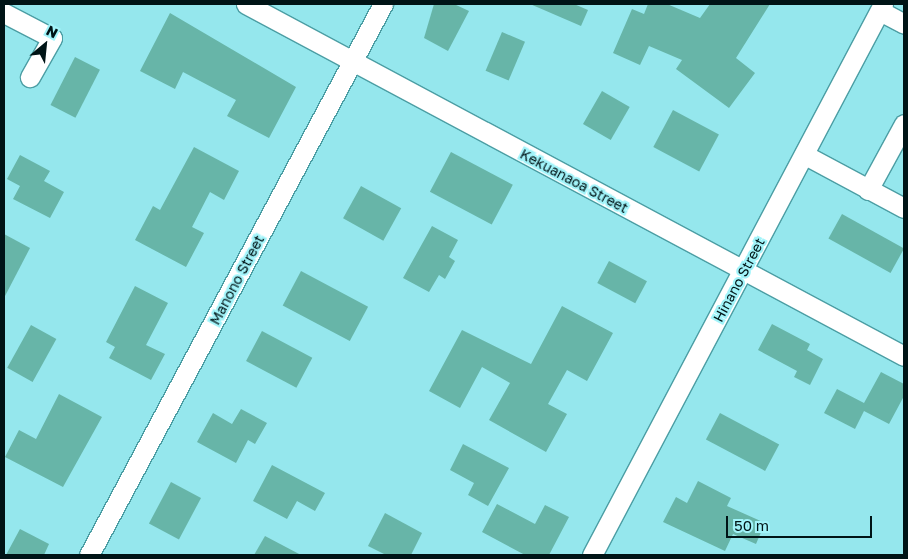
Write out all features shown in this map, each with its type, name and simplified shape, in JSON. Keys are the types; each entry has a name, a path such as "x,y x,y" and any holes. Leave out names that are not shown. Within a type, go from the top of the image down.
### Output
{"street":[{"name":"Kekuanaoa Street","path":"246,4 743,272 904,356"},
{"name":"Manono Street","path":"89,555 384,4"},
{"path":"882,7 904,24"},
{"name":"Hinano Street","path":"592,555 882,7"},
{"path":"4,13 52,38 30,77"},
{"path":"868,190 904,124"},
{"path":"805,155 904,208"}],"building":[{"path":"434,4 454,4 469,11 448,51 424,38"},
{"path":"530,4 574,4 588,10 581,26"},
{"path":"648,4 667,4 700,18 710,4 770,4 736,58 755,73 729,108 676,69 682,60 649,46 640,65 613,53 632,9 644,14"},
{"path":"170,13 296,87 269,138 227,116 236,100 183,72 175,89 140,71"},
{"path":"502,32 525,42 509,80 486,71"},
{"path":"75,57 100,70 75,118 50,105"},
{"path":"602,91 630,107 611,140 583,124"},
{"path":"673,110 719,134 699,171 653,147"},
{"path":"194,147 239,171 224,200 210,192 192,227 204,233 186,267 135,240 153,206 160,210"},
{"path":"451,152 513,185 492,225 430,192"},
{"path":"20,155 50,171 44,181 64,192 50,218 13,199 20,186 7,179"},
{"path":"361,186 401,208 383,241 343,218"},
{"path":"842,214 904,248 891,273 828,238"},
{"path":"432,226 458,240 449,257 455,261 445,279 439,275 429,292 403,278"},
{"path":"4,234 30,248 4,298"},
{"path":"609,261 647,281 635,303 597,283"},
{"path":"301,271 368,307 350,341 283,305"},
{"path":"135,286 168,303 146,345 165,354 151,380 109,358 115,347 106,342"},
{"path":"562,306 613,333 587,381 567,370 548,404 567,414 546,452 489,420 510,383 482,367 460,408 429,391 462,330 531,364"},
{"path":"772,324 810,344 807,350 823,359 810,385 794,377 797,371 758,350"},
{"path":"31,325 56,339 33,382 7,368"},
{"path":"262,331 312,358 296,388 246,361"},
{"path":"881,372 904,384 904,396 889,424 864,411 855,429 824,413 837,389 864,403"},
{"path":"59,394 102,417 63,487 5,457 19,430 36,439"},
{"path":"241,409 267,423 255,444 248,440 236,463 197,442 213,413 232,424"},
{"path":"720,413 779,444 765,471 706,439"},
{"path":"463,444 509,468 488,506 468,495 474,483 450,470"},
{"path":"272,465 325,493 315,511 297,501 287,519 253,501"},
{"path":"698,481 731,498 727,506 765,523 756,544 733,534 725,551 663,522 676,497 687,503"},
{"path":"171,482 201,498 179,539 149,523"},
{"path":"497,504 535,524 545,505 569,517 549,555 525,555 482,532"},
{"path":"385,513 422,533 411,555 386,555 368,546"},
{"path":"20,529 49,544 44,555 6,555"},
{"path":"265,536 301,555 254,555"}]}
